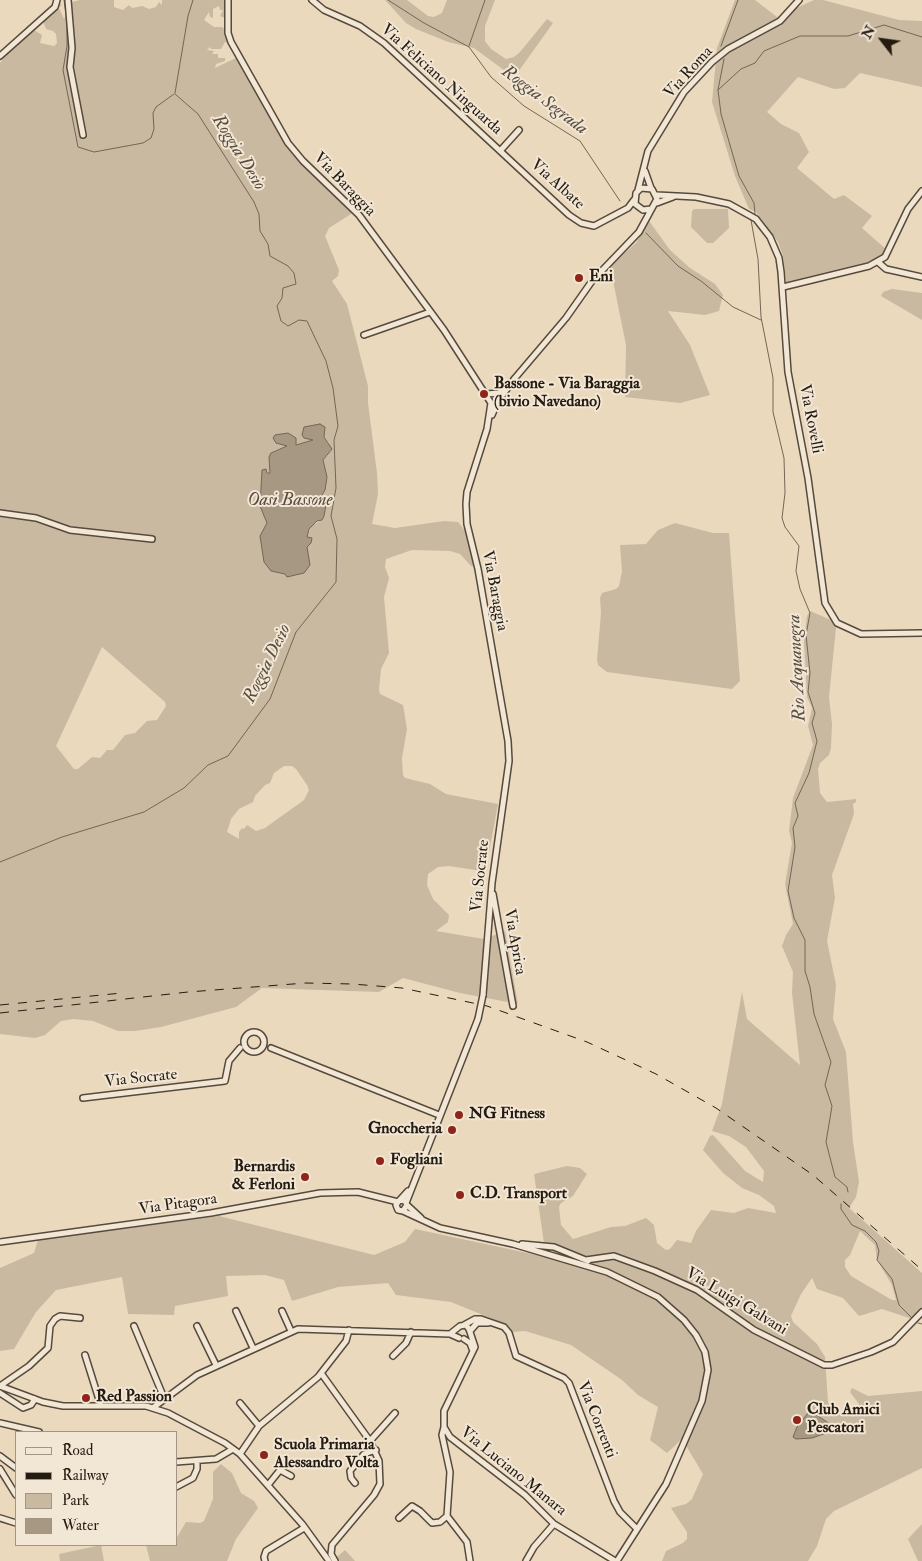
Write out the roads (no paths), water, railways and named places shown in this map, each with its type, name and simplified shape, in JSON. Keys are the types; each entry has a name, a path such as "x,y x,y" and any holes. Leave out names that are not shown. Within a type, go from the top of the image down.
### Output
{"street":[{"path":"0,56 55,6 58,0"},
{"path":"68,0 72,48 70,67 83,136"},
{"name":"Via Baraggia","path":"228,0 228,33 231,42 288,143 303,161 359,215 487,394 491,410 467,492 467,524 481,588 508,741 509,761"},
{"name":"Via Feliciano Ninguarda","path":"312,0 324,10 360,26 384,43 500,151"},
{"name":"Via Roma","path":"638,190 652,143 679,99 692,83 728,49 780,21 799,0"},
{"path":"500,151 520,130"},
{"name":"Via Albate","path":"500,151 569,215 581,223 594,226 628,208 634,200"},
{"path":"638,208 651,209 657,203 656,195 649,184 644,165"},
{"path":"644,223 643,215 634,200 638,190 645,187 652,189"},
{"path":"782,287 878,262 890,251 908,209 922,190"},
{"name":"Via Rovelli","path":"656,195 721,201 739,208 756,219 774,245 782,287 788,372 813,510 823,595 828,610 837,624 861,634 922,633"},
{"name":"Via Rovelli","path":"657,203 676,196"},
{"name":"Via Albate","path":"628,208 638,208"},
{"name":"Via Baraggia","path":"486,429 498,401 515,378 566,318 597,274 633,240 651,209"},
{"path":"878,262 886,268 922,277"},
{"path":"364,335 430,312"},
{"path":"487,394 499,393 515,378"},
{"path":"487,394 498,401"},
{"path":"0,514 36,518 70,530 152,539"},
{"name":"Via Socrate","path":"439,1115 478,1019 483,995 492,883 509,761"},
{"name":"Via Aprica","path":"492,883 497,928 513,1006"},
{"path":"271,1048 261,1049 257,1052 240,1048 245,1036 252,1032 260,1034 271,1048 439,1115 403,1211"},
{"path":"244,1041 248,1051"},
{"path":"261,1049 264,1041"},
{"name":"Via Socrate","path":"83,1098 225,1081 229,1061 240,1048"},
{"path":"410,1189 398,1203 398,1210 440,1228 513,1244 599,1268"},
{"name":"Via Pitagora","path":"0,1242 211,1213 320,1193 358,1192 398,1203"},
{"path":"398,1203 406,1204 425,1221"},
{"path":"513,1244 560,1248 650,1292 668,1305 696,1336 707,1362 707,1379 702,1401 676,1463 662,1490 616,1561"},
{"path":"548,1254 547,1248 550,1246"},
{"path":"556,1256 560,1248"},
{"name":"Via Luigi Galvani","path":"586,1260 614,1256 655,1271 697,1290 754,1330 816,1363 832,1365 871,1352 893,1342 920,1314"},
{"path":"236,1311 252,1348"},
{"path":"282,1311 291,1331"},
{"path":"0,1386 30,1366 48,1348 50,1326 55,1319 60,1316 80,1318"},
{"path":"450,1334 478,1319 494,1323"},
{"path":"462,1338 477,1323 494,1323"},
{"name":"Via Correnti","path":"494,1323 507,1329 516,1356 564,1378 570,1383 614,1501 620,1512 637,1529"},
{"path":"464,1325 470,1332 475,1345 473,1351"},
{"path":"134,1326 164,1398"},
{"path":"197,1326 216,1366"},
{"path":"154,1407 197,1375 291,1331 306,1329 450,1334 470,1343 473,1351"},
{"path":"240,1454 259,1426 321,1373 346,1341 349,1330"},
{"path":"456,1330 462,1338"},
{"path":"393,1356 406,1343 411,1332"},
{"name":"Via Luciano Manara","path":"473,1351 444,1411 444,1427 454,1441 525,1495 554,1524 616,1561"},
{"path":"84,1355 101,1406"},
{"path":"321,1373 376,1450 380,1470 379,1489 332,1545 331,1554 335,1561"},
{"path":"0,1386 34,1399 73,1407 122,1404 154,1407 232,1448 240,1454 268,1485 329,1561"},
{"path":"0,1393 23,1408 31,1405 34,1399"},
{"path":"240,1403 259,1426"},
{"path":"370,1441 395,1413"},
{"path":"0,1422 35,1431"},
{"path":"444,1427 442,1435 450,1472 447,1516 467,1542 470,1561"},
{"path":"178,1462 216,1459 232,1448"},
{"path":"355,1483 351,1478 350,1471 364,1454 376,1450"},
{"path":"0,1456 15,1467"},
{"path":"178,1486 193,1478 197,1469 197,1461"},
{"path":"0,1469 15,1492"},
{"path":"268,1485 280,1470 291,1476"},
{"path":"399,1518 412,1506 432,1523 440,1522 447,1516"},
{"path":"0,1518 15,1523"},
{"path":"526,1561 534,1547 554,1524"},
{"path":"265,1561 264,1555 266,1551 304,1528"}],"water":[{"name":"Oasi Bassone","path":"320,424 325,427 324,437 332,449 323,460 327,477 325,490 320,498 321,503 326,505 324,516 322,520 317,521 309,529 307,537 312,538 311,543 307,547 310,565 304,573 287,577 285,574 271,571 264,562 260,536 267,523 260,506 262,470 266,469 267,473 270,473 269,457 271,453 287,446 276,443 273,438 275,435 288,433 296,438 296,445 313,440 304,438 302,435 304,427"},
{"path":"812,1412 827,1422 832,1431 812,1438 796,1439 793,1437 797,1427 808,1413"}],"waterway":[{"name":"Roggia Segrada","path":"64,0 67,21 67,46 63,70 78,147 94,152 143,143 151,138 154,129 153,113 156,107 174,94"},
{"name":"Roggia Segrada","path":"175,93 188,16 193,0"},
{"name":"Roggia Segrada","path":"388,0 424,23 469,47 491,77 524,106 580,141 620,201"},
{"name":"Roggia Segrada","path":"469,46 485,0"},
{"name":"Rio Acquanegra","path":"721,46 738,0"},
{"name":"Rio Acquanegra","path":"718,90 741,69 755,63 764,51 800,36 848,36 884,25 922,37"},
{"name":"Rio Acquanegra","path":"724,59 718,90 721,114 739,176 754,203 755,214"},
{"name":"Roggia Desio","path":"0,862 62,837 144,812 184,788 208,765 228,756 270,699 296,632 336,582 337,539 331,516 336,488 334,440 338,426 333,388 326,361 307,321 299,320 288,326 281,321 277,306 282,298 283,288 296,284 294,273 288,266 270,256 268,244 260,231 259,214 254,202 198,114 175,94"},
{"name":"Rio Acquanegra","path":"751,220 758,259 761,317 773,378 773,412 784,458 785,493 782,518 785,527 799,546 796,571 800,589 810,613 806,635 810,673 808,692 815,713 812,723 817,741 809,773 795,803 798,816 793,828 795,847 788,891 794,918 805,940 805,971 810,987 814,1014 831,1062 825,1085 832,1106 826,1142 835,1177 847,1187 848,1192"},
{"path":"646,233 678,266 701,281 733,307 761,320"},
{"name":"Rio Acquanegra","path":"841,1204 841,1209 852,1225 865,1231 876,1242 879,1251 877,1260 892,1279 899,1305 913,1319"},
{"name":"Rio Acquanegra","path":"918,1323 922,1324"}],"railway":[{"path":"0,1013 188,992 306,983 402,988 487,1006 587,1042 656,1074 716,1108 813,1175 922,1270"},
{"path":"0,1005 122,993"}],"place":[{"name":"Eni","path":"579,278"},
{"name":"Bassone - Via Baraggia (bivio Navedano)","path":"484,394"},
{"name":"NG Fitness","path":"459,1115"},
{"name":"Gnoccheria","path":"452,1130"},
{"name":"Fogliani","path":"380,1161"},
{"name":"Bernardis & Ferloni","path":"305,1177"},
{"name":"C.D. Transport","path":"460,1195"},
{"name":"Red Passion","path":"86,1398"},
{"name":"Club Amici Pescatori","path":"797,1420"},
{"name":"Scuola Primaria Alessandro Volta","path":"264,1455"}]}
